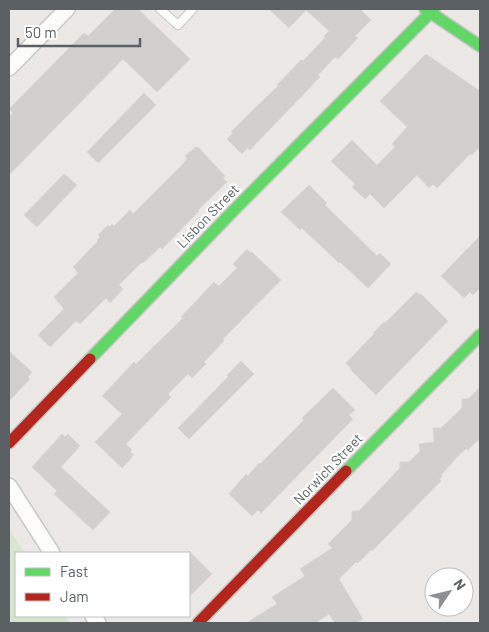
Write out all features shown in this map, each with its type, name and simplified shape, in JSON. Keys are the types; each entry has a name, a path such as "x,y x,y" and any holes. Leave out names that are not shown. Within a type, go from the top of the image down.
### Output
{"street":[{"path":"9,68 67,9"},
{"path":"430,10 480,46"},
{"name":"Lisbon Street","path":"9,443 430,10"},
{"name":"Norwich Street","path":"198,623 480,335"},
{"path":"9,486 51,552"}],"lane":[{"path":"160,9 178,25 193,9"}],"green space":[{"path":"9,529 24,552 15,552 15,617 66,617 70,623 9,623"}],"building":[{"path":"115,9 138,9 190,59 157,92 123,59 9,175 9,117 13,113 9,109 84,33 88,36"},
{"path":"269,9 360,9 371,20 355,36 358,38 338,59 335,57 318,75 320,77 250,150 247,148 242,154 227,139 233,133 231,132 278,86 301,60 303,61 329,31 306,10 289,28"},
{"path":"426,54 480,91 480,146 437,188 433,184 429,188 417,175 384,208 370,194 365,199 352,187 355,184 331,161 352,140 377,165 395,147 392,144 407,127 380,101"},
{"path":"144,93 156,105 98,163 87,152"},
{"path":"196,147 225,176 223,178 227,182 162,249 160,247 142,262 119,285 123,289 110,303 106,298 80,324 76,321 50,347 38,335 64,309 54,297 78,273 73,267 98,241 100,237 98,235 108,225 109,227 112,224 114,226 130,210 133,214 183,164 187,158 185,156"},
{"path":"64,174 77,185 37,227 24,215"},
{"path":"309,185 327,203 325,205 377,256 380,253 391,264 368,288 302,228 300,230 281,212"},
{"path":"480,236 480,288 473,295 470,292 464,298 441,276"},
{"path":"247,249 281,280 223,339 224,341 204,362 206,364 192,378 188,374 168,394 171,397 126,444 134,455 122,468 95,442 122,414 102,396 134,362 136,364 183,318 181,317 214,282 219,286 237,268 233,264"},
{"path":"416,292 421,294 448,321 376,395 346,363 373,333"},
{"path":"9,351 32,372 28,377 30,379 9,401"},
{"path":"241,361 254,374 189,439 178,428"},
{"path":"480,387 480,438 468,450 466,449 459,455 441,475 439,480 441,481 372,551 358,563 356,562 339,579 363,619 356,623 335,623 329,614 315,623 246,623 277,604 272,597 305,576 300,569 332,548 328,544 352,520 352,511 359,511 400,468 400,462 409,462 420,451 419,444 434,442 433,428 441,428 462,408 462,399 468,399"},
{"path":"333,388 355,410 349,415 353,419 261,513 258,510 252,516 229,494 246,474 248,476"},
{"path":"62,434 65,437 68,434 80,446 61,467 110,512 93,530 54,494 57,491 32,467"},
{"path":"190,552 212,574 190,596"}],"traffic: fast":[{"path":"425,9 480,46"},
{"path":"90,359 236,208 434,9"},
{"path":"346,471 480,335"}],"traffic: jam":[{"path":"9,443 90,359"},
{"path":"198,623 346,471"}]}
